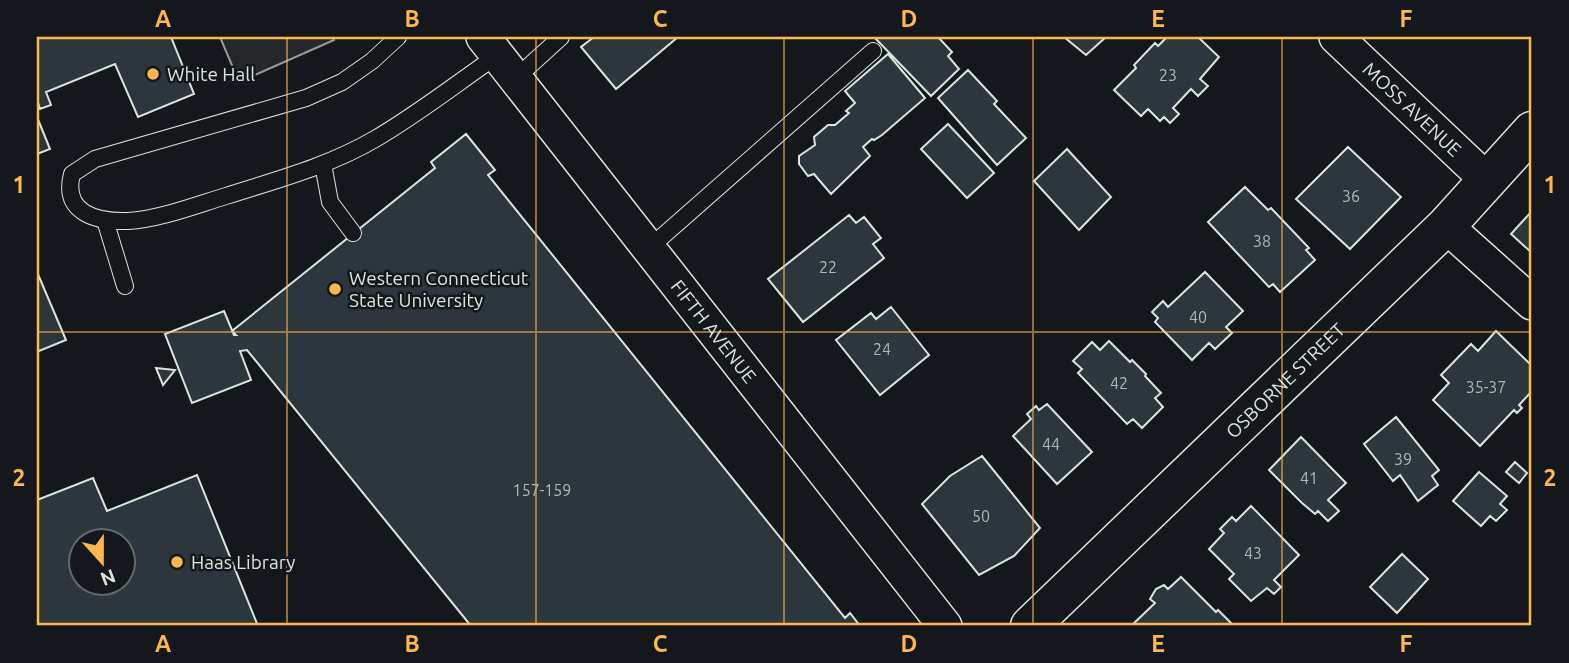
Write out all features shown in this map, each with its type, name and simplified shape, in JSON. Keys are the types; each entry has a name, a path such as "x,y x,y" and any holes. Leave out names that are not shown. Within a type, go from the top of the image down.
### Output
{"main road":[{"name":"OSBORNE STREET","path":"1030,626 1447,226 1532,131"}],"street":[{"name":"MOSS AVENUE","path":"1336,37 1488,181"},
{"name":"FIFTH AVENUE","path":"499,57 944,626"},
{"path":"1447,226 1532,303"}],"lane":[{"path":"398,37 372,61 342,82 306,98 95,159 72,174 68,189 75,206 85,214 105,220 130,221 187,208 323,164 374,140 499,57 561,37"},
{"path":"648,249 873,51"},
{"path":"323,164 330,202 354,233"},
{"path":"105,220 125,286"}],"shaded area":[{"path":"220,37 332,37 334,40 239,82"}],"building":[{"name":"White Hall","path":"37,37 171,37 194,94 138,117 115,64 46,92 51,105 40,109 37,99"},
{"path":"594,37 678,37 616,89 581,47"},
{"path":"874,37 938,37 952,52 948,56 959,69 931,96"},
{"path":"1064,37 1106,37 1086,55"},
{"path":"1167,37 1198,37 1219,57 1200,79 1208,86 1198,96 1191,89 1173,108 1179,114 1170,123 1164,117 1160,121 1148,109 1141,116 1114,90 1136,68 1134,65 1155,43 1158,46"},
{"path":"888,54 925,98 882,135 863,147 870,156 831,194 814,174 808,176 799,164 799,156 815,145 814,137 849,113 846,111 855,103 845,91"},
{"path":"968,70 997,101 994,104 1026,138 997,165 938,98"},
{"path":"37,117 50,149 37,154"},
{"path":"948,124 994,173 967,198 921,149"},
{"path":"466,134 495,170 488,175 845,618 850,613 860,626 471,626 247,350 240,351 251,380 192,403 165,334 224,311 232,331 435,168 431,162"},
{"path":"1348,147 1401,197 1350,249 1296,199"},
{"path":"1067,149 1111,197 1079,230 1034,181"},
{"path":"1245,187 1268,210 1271,208 1309,248 1306,250 1315,260 1280,292 1273,284 1269,287 1208,222"},
{"path":"1532,211 1532,253 1511,234"},
{"path":"849,215 856,223 864,217 881,238 873,244 884,258 803,322 768,279"},
{"path":"37,272 66,340 39,351 37,351"},
{"path":"1205,272 1243,311 1226,327 1232,333 1215,349 1209,343 1192,360 1155,322 1158,318 1152,312 1163,301 1168,307"},
{"path":"891,307 929,355 880,395 836,340 871,313 876,319"},
{"path":"1496,331 1532,366 1532,391 1519,405 1522,408 1517,413 1514,410 1480,446 1433,400 1449,383 1441,375 1471,344 1478,351"},
{"path":"1109,341 1146,374 1161,393 1155,398 1163,407 1142,428 1133,419 1127,424 1078,373 1082,369 1073,361 1092,342 1100,350"},
{"path":"156,368 175,370 163,385"},
{"path":"1047,404 1092,452 1057,484 1013,436 1031,419 1027,414 1036,406 1039,410"},
{"path":"1396,417 1439,470 1432,476 1438,485 1418,501 1400,475 1393,481 1364,444"},
{"path":"1301,437 1346,483 1328,500 1339,511 1328,521 1318,511 1315,514 1302,503 1269,470"},
{"path":"982,456 1040,528 1014,556 979,575 922,504 950,476"},
{"path":"1515,462 1527,473 1519,483 1506,472"},
{"path":"1479,472 1507,496 1500,504 1507,510 1496,521 1490,516 1481,526 1453,501"},
{"name":"Haas Library","path":"197,475 258,626 37,626 37,500 93,478 107,511"},
{"path":"1251,506 1299,555 1274,580 1281,587 1274,594 1267,588 1251,601 1229,579 1234,574 1209,549 1224,533 1220,529 1232,517 1236,521"},
{"path":"1402,554 1428,579 1397,613 1370,587"},
{"path":"1181,577 1234,626 1131,626 1155,603 1150,599 1156,589 1164,585 1168,589"}],"place":[{"name":"White Hall","path":"153,74"},
{"name":"Western Connecticut State University","path":"335,289"},
{"name":"Haas Library","path":"177,562"}]}
